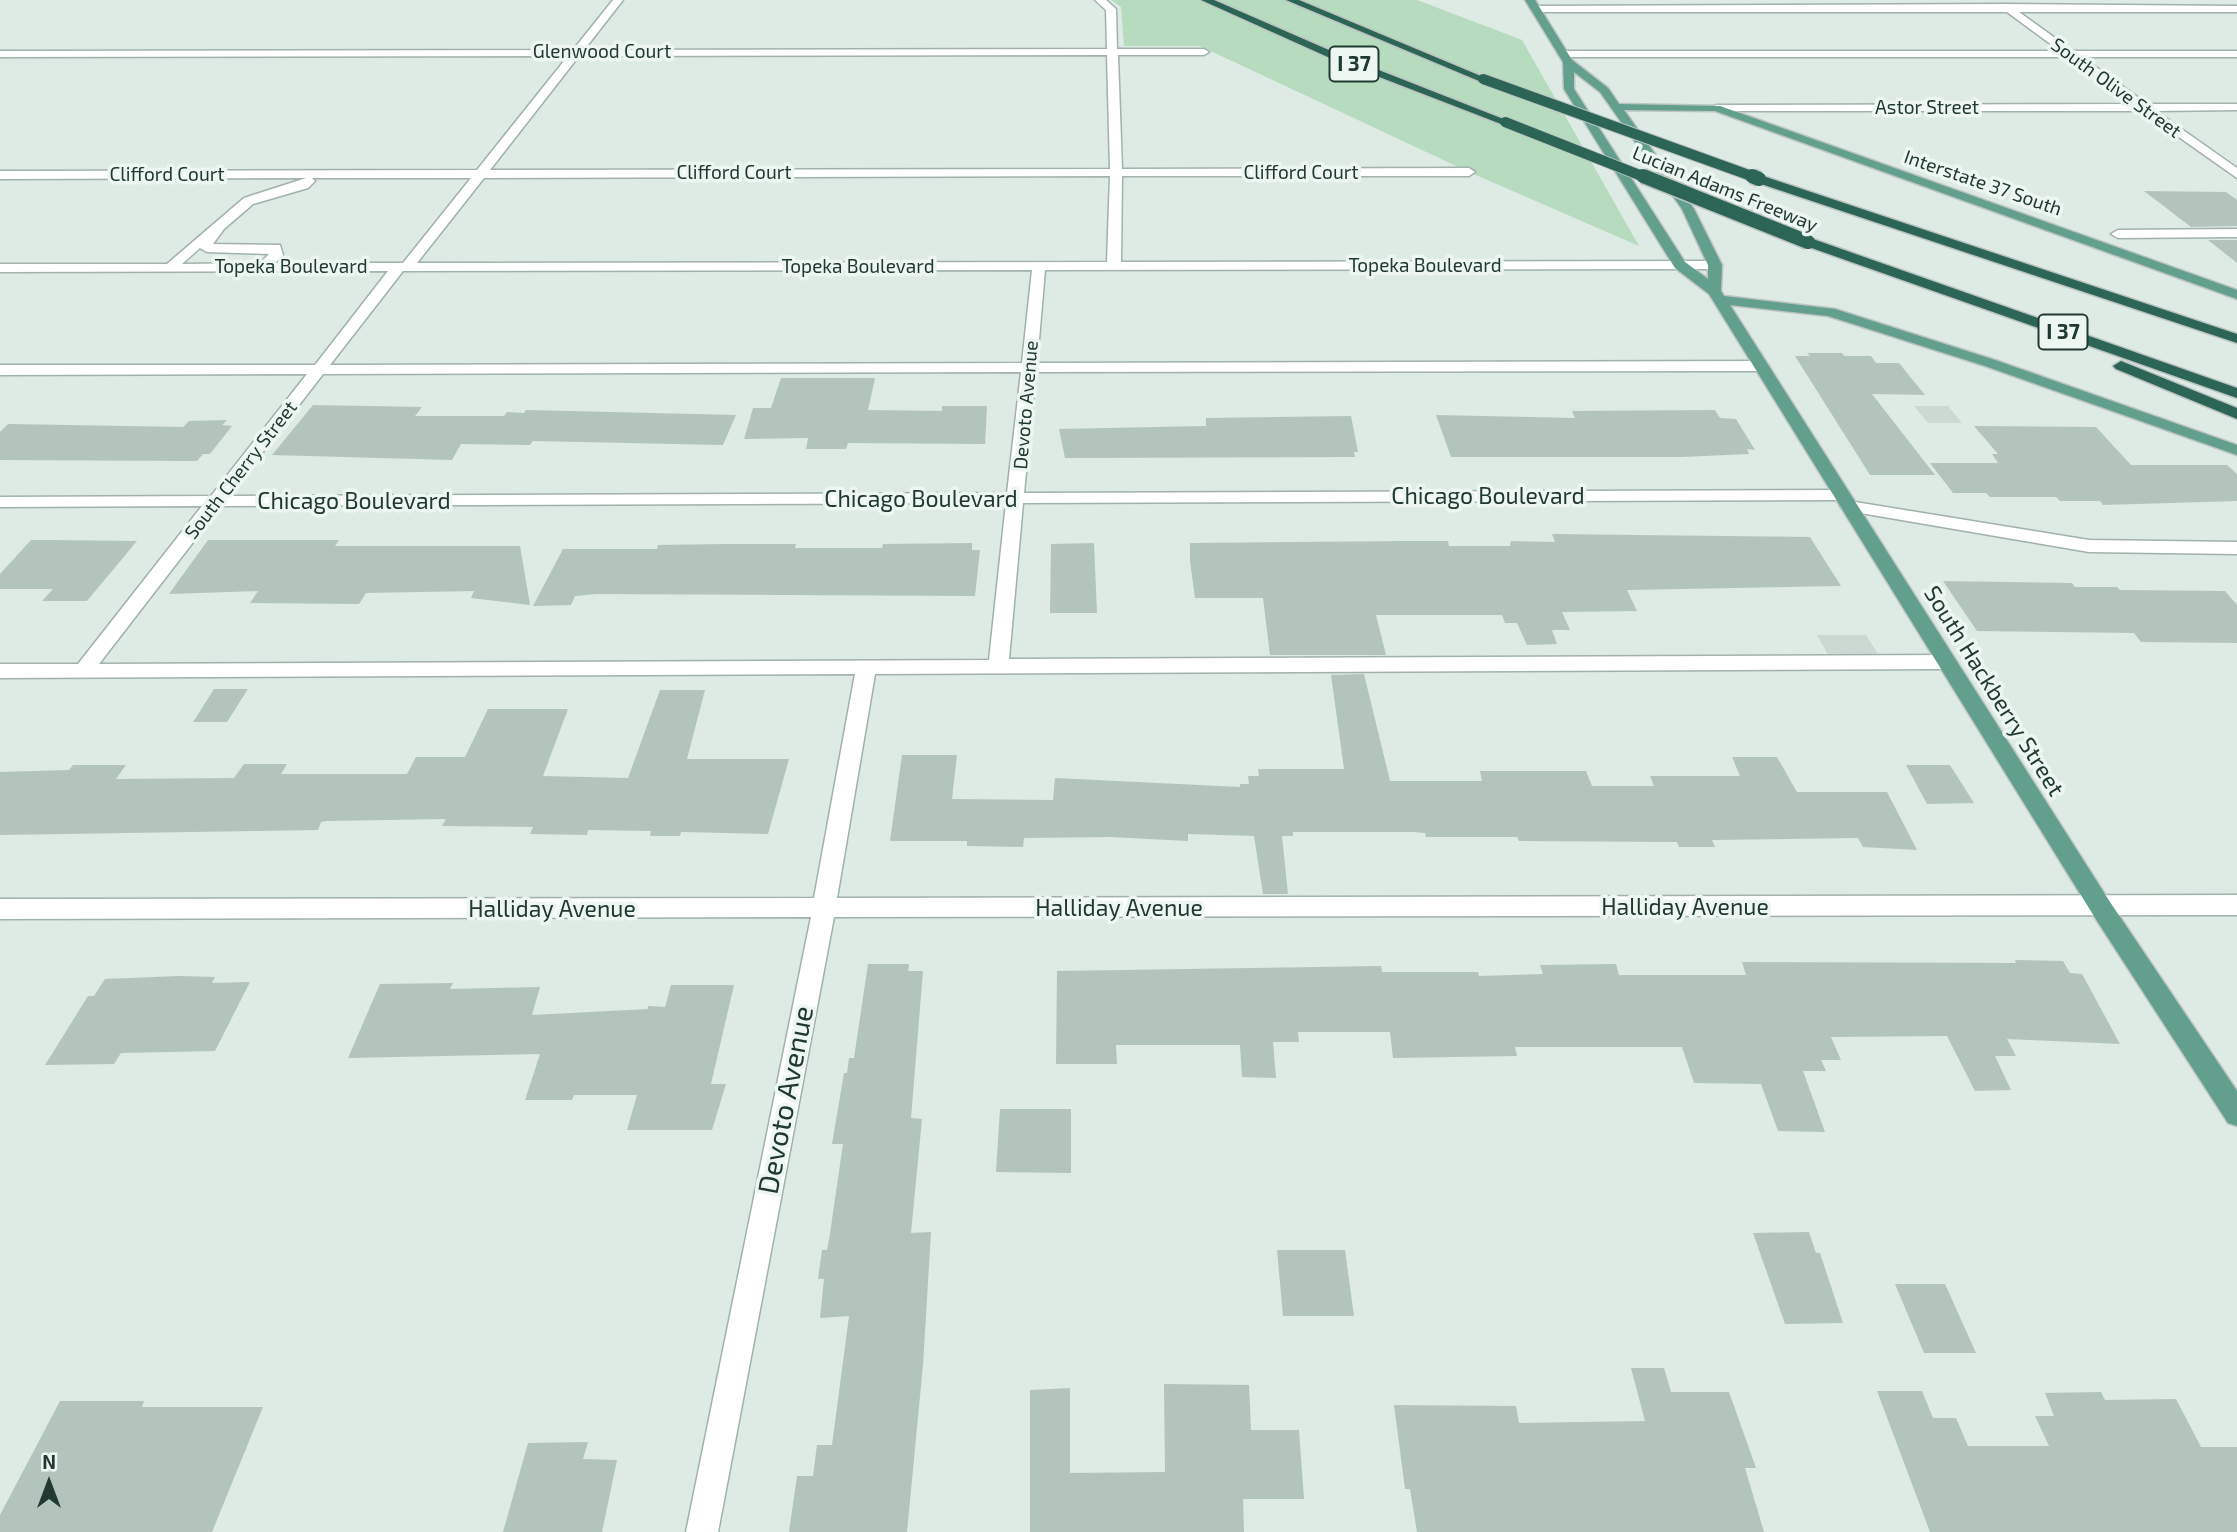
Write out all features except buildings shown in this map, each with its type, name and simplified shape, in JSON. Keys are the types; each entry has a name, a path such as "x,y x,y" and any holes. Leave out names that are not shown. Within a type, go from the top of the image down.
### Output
{"highway":[{"name":"Lucian Adams Freeway","path":"1206,0 1334,56 1808,242 2237,393"},
{"name":"Lucian Adams Freeway","path":"1290,0 1483,79 1759,179 2237,339"},
{"path":"1893,225 2237,326"},
{"path":"1889,271 2237,414"}],"main road":[{"name":"South Hackberry Street","path":"1532,5 1565,58 1604,90 1688,209 1715,265 1717,296"},
{"name":"South Hackberry Street","path":"1565,58 1569,89 1680,265 1717,296 2101,906 2237,1114"},
{"name":"Astor Street","path":"1617,107 1716,108"},
{"name":"Interstate 37 South","path":"1716,108 2237,295"},
{"path":"1717,296 1830,312 1990,363 2237,450"}],"street":[{"name":"South Cherry Street","path":"82,671 320,370 482,174 618,0"},
{"path":"1100,0 1111,9 1116,173 1114,267"},
{"name":"South Olive Street","path":"1996,0 2237,174"},
{"path":"1532,5 2237,9"},
{"name":"Glenwood Court","path":"0,54 1204,52"},
{"path":"1565,58 2237,54"},
{"name":"Astor Street","path":"1716,108 2237,107"},
{"name":"Clifford Court","path":"0,175 1469,172"},
{"path":"171,268 190,248 206,240 241,203 262,193 304,185 315,174"},
{"path":"2118,234 2237,233"},
{"path":"206,240 207,247 275,248 275,255 264,268"},
{"name":"Topeka Boulevard","path":"0,268 1715,265"},
{"name":"Devoto Avenue","path":"998,668 1039,267"},
{"path":"0,370 1761,366"},
{"name":"Chicago Boulevard","path":"0,502 1017,498 1846,500 2089,546 2237,548"},
{"path":"0,671 1947,662"},
{"name":"Devoto Avenue","path":"702,1532 824,909 866,668"},
{"name":"Halliday Avenue","path":"0,909 2237,905"}],"shaded area":[{"path":"1914,406 1948,406 1962,423 1928,423"},
{"path":"1817,635 1866,635 1878,654 1828,655"}],"green space":[{"path":"1111,0 1417,0 1522,40 1639,246 1469,172 1200,46 1124,46 1121,7"}]}
